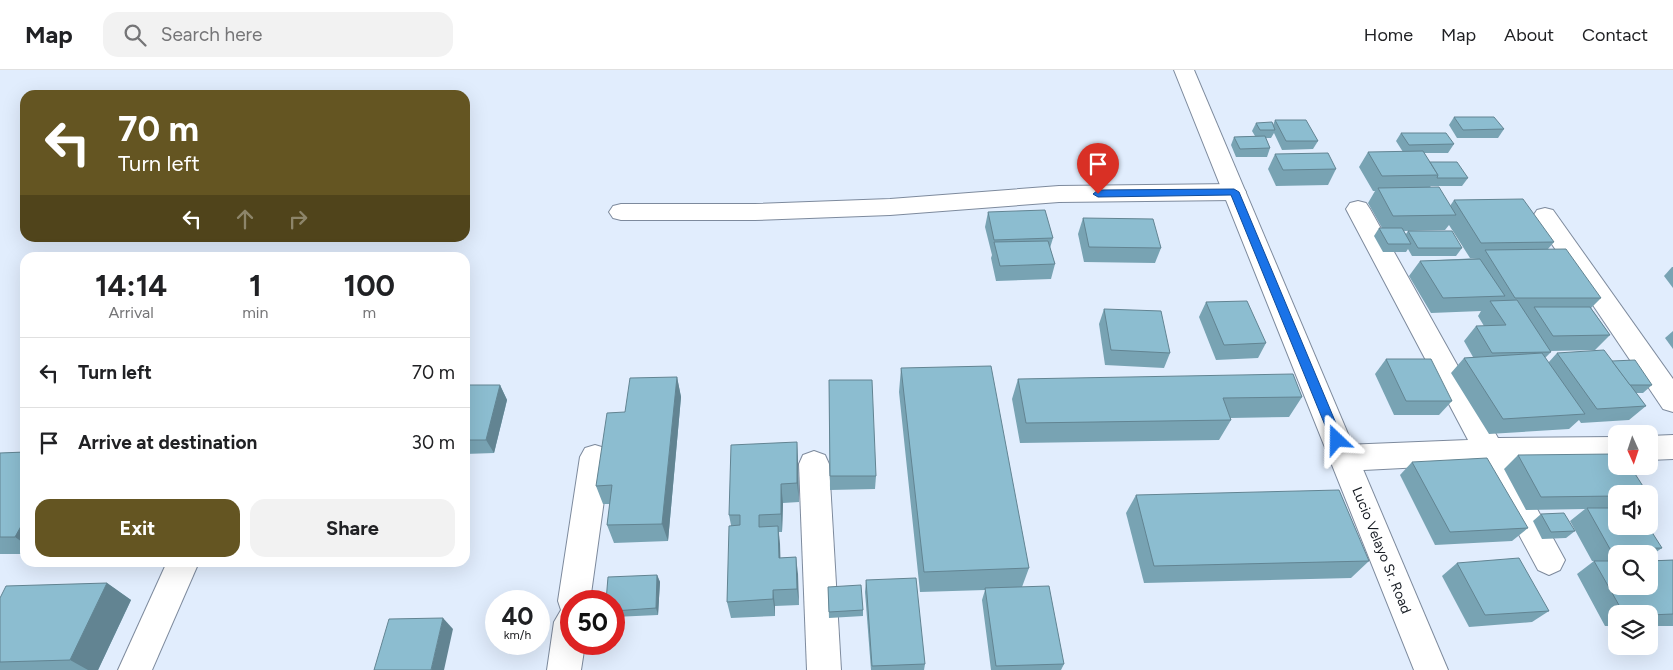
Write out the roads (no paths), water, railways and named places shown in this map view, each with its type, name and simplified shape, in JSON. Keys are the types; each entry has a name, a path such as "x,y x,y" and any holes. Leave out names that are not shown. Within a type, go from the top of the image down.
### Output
{"street":[{"name":"Lucio Velayo Sr. Road","path":"1184,70 1431,670"},
{"path":"621,212 755,212 890,207 1059,194 1234,192"},
{"path":"1358,209 1549,560"},
{"path":"1545,216 1673,401"},
{"path":"1658,448 1673,448"},
{"path":"1344,458 1488,451 1608,449"},
{"path":"576,590 595,457"},
{"path":"814,464 824,670"},
{"path":"136,670 181,567"},
{"path":"564,670 566,655"}]}
